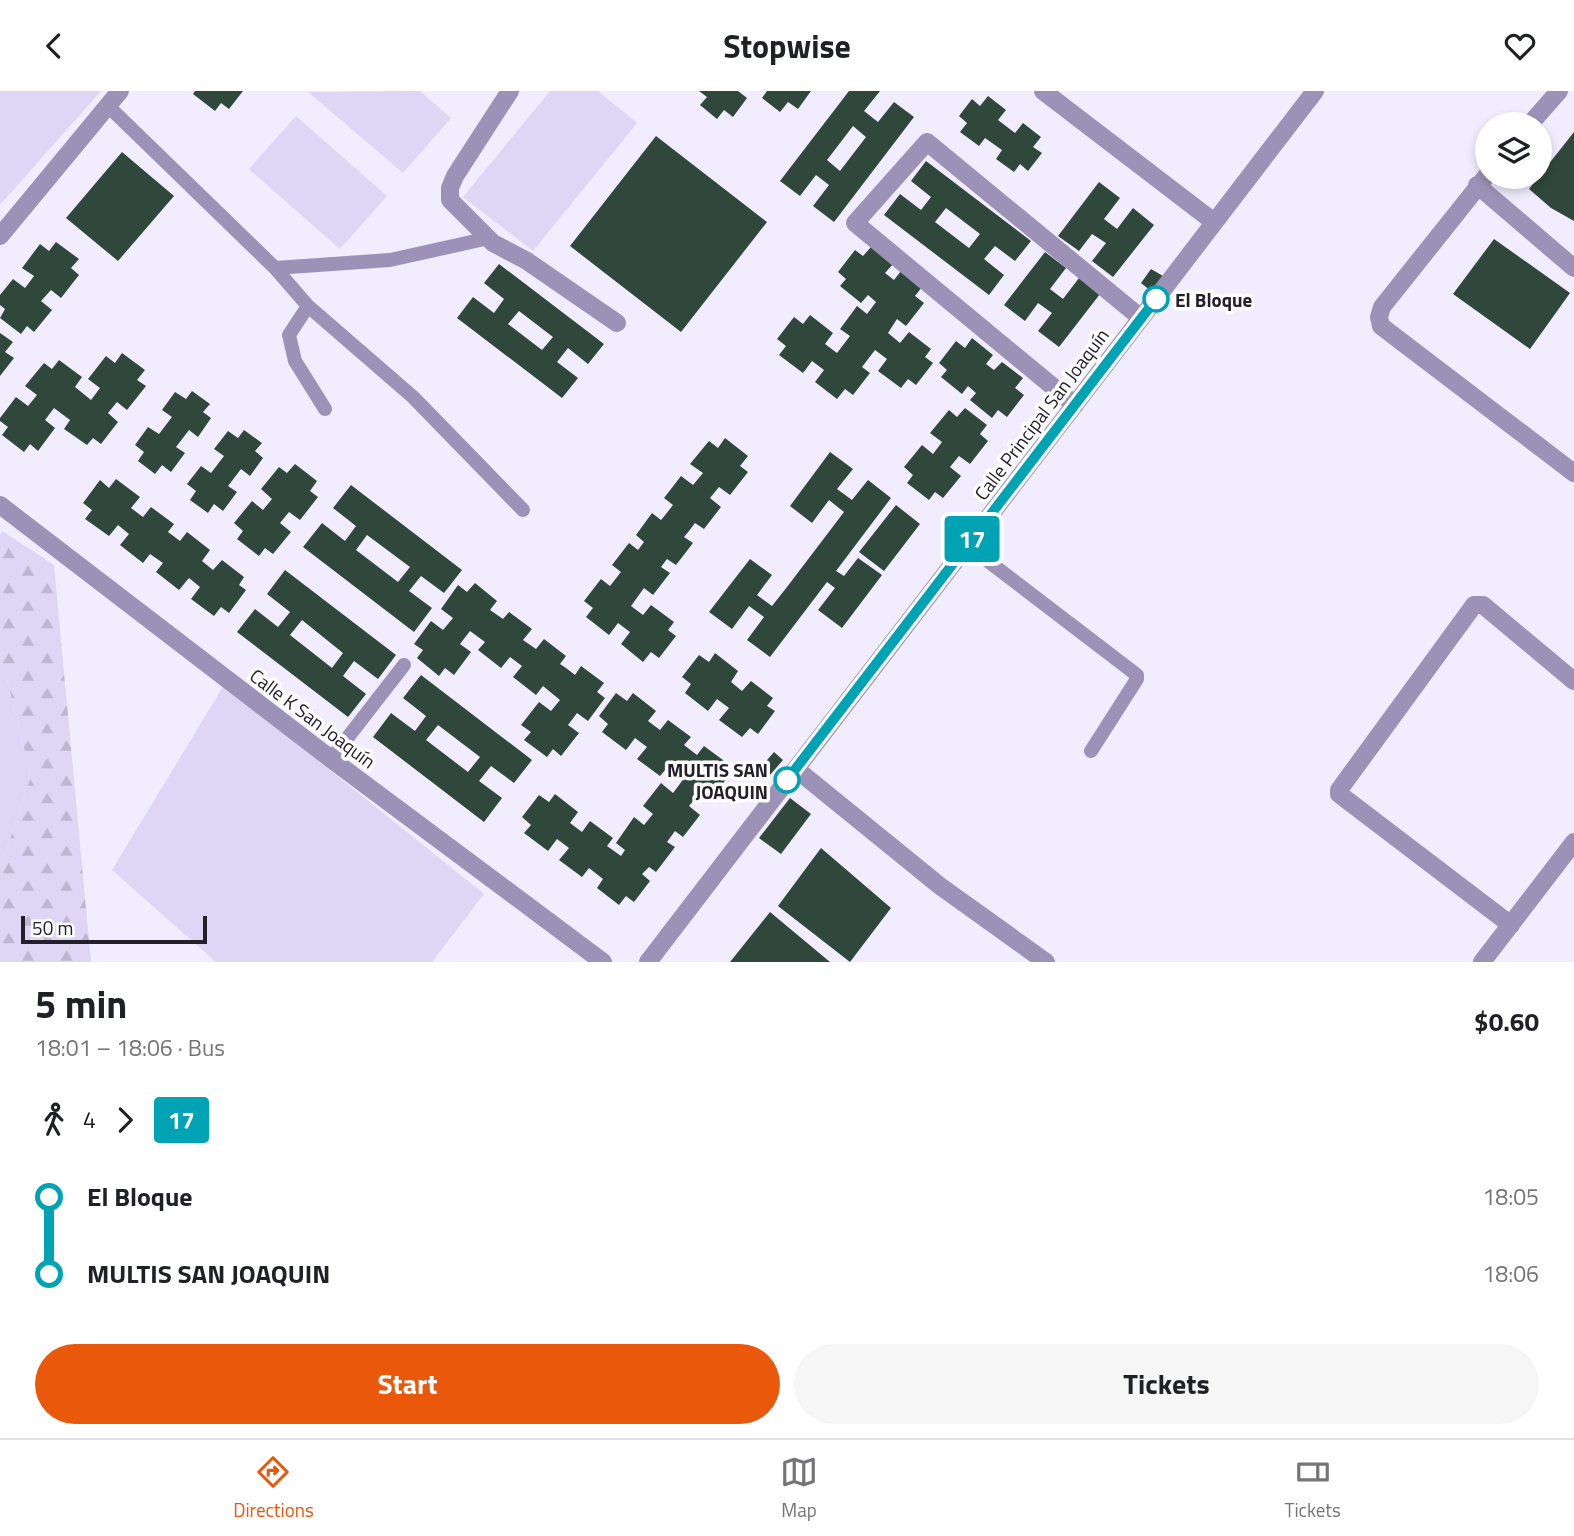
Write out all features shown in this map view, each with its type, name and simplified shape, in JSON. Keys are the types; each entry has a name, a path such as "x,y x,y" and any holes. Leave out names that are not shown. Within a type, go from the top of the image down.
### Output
{"street":[{"path":"0,236 120,91"},
{"path":"510,91 455,176 450,188 450,200 493,243 527,261 617,324"},
{"path":"1043,91 1214,222"},
{"name":"Calle Principal San Joaquín","path":"648,962 1315,91"},
{"path":"1541,112 1559,91"},
{"path":"1075,405 855,223 927,142 1141,318"},
{"path":"1475,188 1382,307 1379,317 1381,326 1574,473"},
{"path":"1492,189 1574,268"},
{"name":"Calle K San Joaquín","path":"0,505 331,759 603,962"},
{"path":"1511,925 1339,793 1339,790 1474,605 1483,605 1574,681"},
{"path":"796,769 940,886 1046,962"},
{"path":"1482,962 1574,842"}],"lane":[{"path":"107,105 275,268 308,306 413,397 523,510"},
{"path":"275,268 390,260 489,239"},
{"path":"308,306 289,335 295,361 325,409"},
{"path":"967,545 1137,675 1137,680 1091,751"},
{"path":"331,759 404,665"}],"green space":[{"path":"0,91 101,91 0,205"},
{"path":"420,91 451,118 403,173 308,92"},
{"path":"550,91 598,91 637,123 533,251 463,197"},
{"path":"296,116 387,196 340,249 249,169"},
{"path":"2,531 54,565 91,962 0,962 0,869 31,776 0,651"},
{"path":"0,651 31,776 0,869"},
{"path":"224,685 484,894 432,962 216,962 112,870"}],"building":[{"path":"195,91 243,91 229,109 221,103 215,111 193,94"},
{"path":"699,91 738,91 747,98 733,117 724,110 717,119 700,105 707,97"},
{"path":"767,91 811,91 798,109 788,102 780,112 762,98"},
{"path":"849,91 880,91 864,111 878,122 894,102 914,117 834,222 813,206 829,185 816,175 800,196 780,181","holes":["853,126 866,137 840,171 827,160"]},
{"path":"988,96 1006,110 998,120 1015,133 1023,123 1041,137 1033,147 1042,153 1028,171 1020,164 1014,172 996,159 1002,150 985,138 979,146 960,132 967,123 959,116 972,99 980,106"},
{"path":"1574,132 1574,221 1551,208 1529,189 1552,189 1552,160"},
{"path":"656,136 767,222 681,332 570,246"},
{"path":"122,152 174,196 118,261 66,218"},
{"path":"926,161 1031,241 1015,261 995,246 984,259 1004,275 989,295 884,215 900,194 921,210 931,197 911,181","holes":["946,208 980,234 969,248 935,222"]},
{"path":"1099,182 1120,198 1104,219 1117,229 1133,208 1154,225 1113,277 1092,261 1106,243 1092,234 1079,251 1058,236"},
{"path":"1494,239 1570,293 1530,349 1453,294"},
{"path":"56,242 79,259 71,268 79,275 61,298 51,290 41,301 52,310 34,332 27,326 21,334 0,318 5,309 0,305 0,295 13,279 25,288 34,276 22,268 40,244 49,251"},
{"path":"871,247 893,264 885,273 894,280 901,271 922,287 915,296 924,303 906,326 897,319 888,333 900,343 909,332 931,349 925,357 933,363 916,385 908,379 901,388 878,371 887,359 875,350 862,367 870,373 853,395 845,389 837,399 815,382 824,370 812,361 803,373 779,355 786,346 777,339 794,317 803,324 810,315 833,333 825,344 837,353 850,336 840,329 857,306 867,314 876,302 868,295 861,303 840,286 846,279 838,272 855,250 863,256"},
{"path":"1045,252 1066,268 1050,289 1063,299 1079,278 1100,294 1059,347 1038,331 1052,313 1038,303 1025,321 1004,305"},
{"path":"499,264 604,344 588,364 568,348 557,362 578,378 562,398 457,318 473,297 494,313 504,299 484,283","holes":["519,311 553,337 542,350 508,324"]},
{"name":"El Bloque","path":"1151,269 1163,276 1151,291 1141,283"},
{"path":"0,333 13,342 5,352 14,358 0,376"},
{"path":"972,338 993,355 986,364 994,370 1002,362 1023,378 1015,388 1024,395 1007,417 998,410 992,418 970,400 976,393 968,386 962,394 941,377 947,370 939,363 956,341 965,348"},
{"path":"122,353 145,370 137,380 146,386 127,410 117,402 108,413 118,422 101,444 93,438 87,445 64,429 70,420 54,408 45,420 55,428 38,451 30,444 24,452 2,435 8,427 0,418 16,397 28,406 37,395 25,386 44,363 52,369 59,360 82,377 75,387 91,400 100,388 88,379 106,356 115,363"},
{"path":"192,391 210,404 203,412 211,418 198,437 189,430 176,447 185,453 171,472 162,465 155,474 138,461 144,452 135,445 148,427 159,434 172,417 162,410 175,392 186,399"},
{"path":"965,408 987,425 980,434 988,441 970,464 959,456 950,467 961,476 943,498 935,492 929,500 907,483 913,475 904,467 922,445 933,454 942,442 930,433 949,410 957,417"},
{"path":"244,430 262,443 255,451 263,458 250,476 241,469 228,486 237,492 223,511 214,504 208,513 190,500 196,491 187,484 201,466 211,473 224,456 214,449 228,431 238,438"},
{"path":"725,438 748,456 740,466 748,472 730,495 719,487 710,498 721,507 704,529 695,523 684,537 693,543 676,565 667,559 661,567 670,573 653,595 644,588 631,606 643,615 651,605 674,622 668,630 676,636 659,658 651,652 643,662 621,644 630,632 618,623 609,635 586,617 593,608 584,601 601,579 610,586 621,572 612,565 629,543 638,550 644,542 636,535 652,513 661,520 673,505 664,498 681,476 693,485 703,473 690,464 709,441 718,448"},
{"path":"830,452 853,469 837,489 852,500 868,480 891,498 836,571 844,576 858,558 882,575 842,628 818,610 835,588 827,582 770,657 747,640 764,617 749,606 732,629 709,612 750,559 772,575 757,595 772,606 844,512 829,500 812,523 790,506"},
{"path":"295,464 317,481 310,491 318,497 300,520 289,512 280,523 291,532 273,554 265,548 259,556 237,539 243,531 234,523 252,501 263,510 272,499 261,489 279,467 287,473"},
{"path":"116,479 140,497 131,508 143,517 151,507 174,524 168,532 180,541 187,532 210,550 202,561 213,570 222,560 244,577 239,585 246,590 229,613 221,607 214,616 191,599 200,587 189,578 179,590 156,572 163,563 150,554 143,563 120,545 129,534 118,525 109,536 85,519 92,510 83,503 100,480 109,488"},
{"path":"351,485 462,570 444,593 421,576 409,591 432,608 414,632 303,547 322,523 345,541 356,526 333,508","holes":["367,535 410,567 398,582 356,550"]},
{"path":"896,505 920,524 884,571 859,552"},
{"path":"285,570 396,655 378,679 354,661 343,676 366,694 348,717 237,632 255,609 278,627 290,612 267,594","holes":["302,620 343,653 332,668 290,635"]},
{"path":"475,583 497,601 490,610 503,619 509,612 532,629 523,640 536,649 544,639 566,656 560,664 575,675 581,666 604,683 597,692 605,698 588,721 577,713 568,725 579,733 561,756 553,749 547,757 524,740 531,732 521,725 539,702 551,711 560,700 543,686 536,695 513,677 522,666 510,657 501,668 478,650 485,642 470,631 460,644 471,652 454,675 445,668 439,676 417,658 423,650 414,644 431,621 443,630 453,618 441,609 458,585 467,592"},
{"path":"715,653 738,671 731,682 742,691 751,681 773,698 767,706 775,711 758,734 750,728 742,737 719,720 729,708 717,699 708,711 685,693 691,684 682,677 699,655 709,662"},
{"path":"421,675 532,760 514,783 491,766 479,781 502,798 484,822 373,737 391,713 415,731 426,716 403,698","holes":["438,725 480,757 468,772 426,740"]},
{"path":"616,693 627,701 633,693 656,711 648,721 660,730 668,720 691,737 684,745 697,755 704,746 727,763 720,773 727,778 709,802 699,794 689,806 700,815 683,837 675,831 667,842 675,847 656,872 649,867 642,874 650,881 634,902 626,896 619,905 597,888 603,879 589,868 582,877 559,860 569,848 557,839 548,851 524,833 531,825 522,817 539,795 549,802 555,794 578,812 570,823 582,832 590,821 613,838 607,846 621,856 625,850 616,843 634,817 644,825 653,814 643,806 661,783 673,793 682,781 666,769 660,776 637,759 647,747 635,738 626,750 602,732 608,724 599,716"},
{"path":"774,752 783,760 770,775 761,767"},
{"path":"790,798 811,814 781,854 759,838"},
{"path":"821,848 891,908 850,962 778,906"},
{"path":"770,912 830,962 730,962"}],"bus line":[{"name":"17","path":"787,780 1156,299"}],"place":[{"name":"El Bloque","path":"1156,299"},
{"name":"MULTIS SAN JOAQUIN","path":"787,780"}]}
